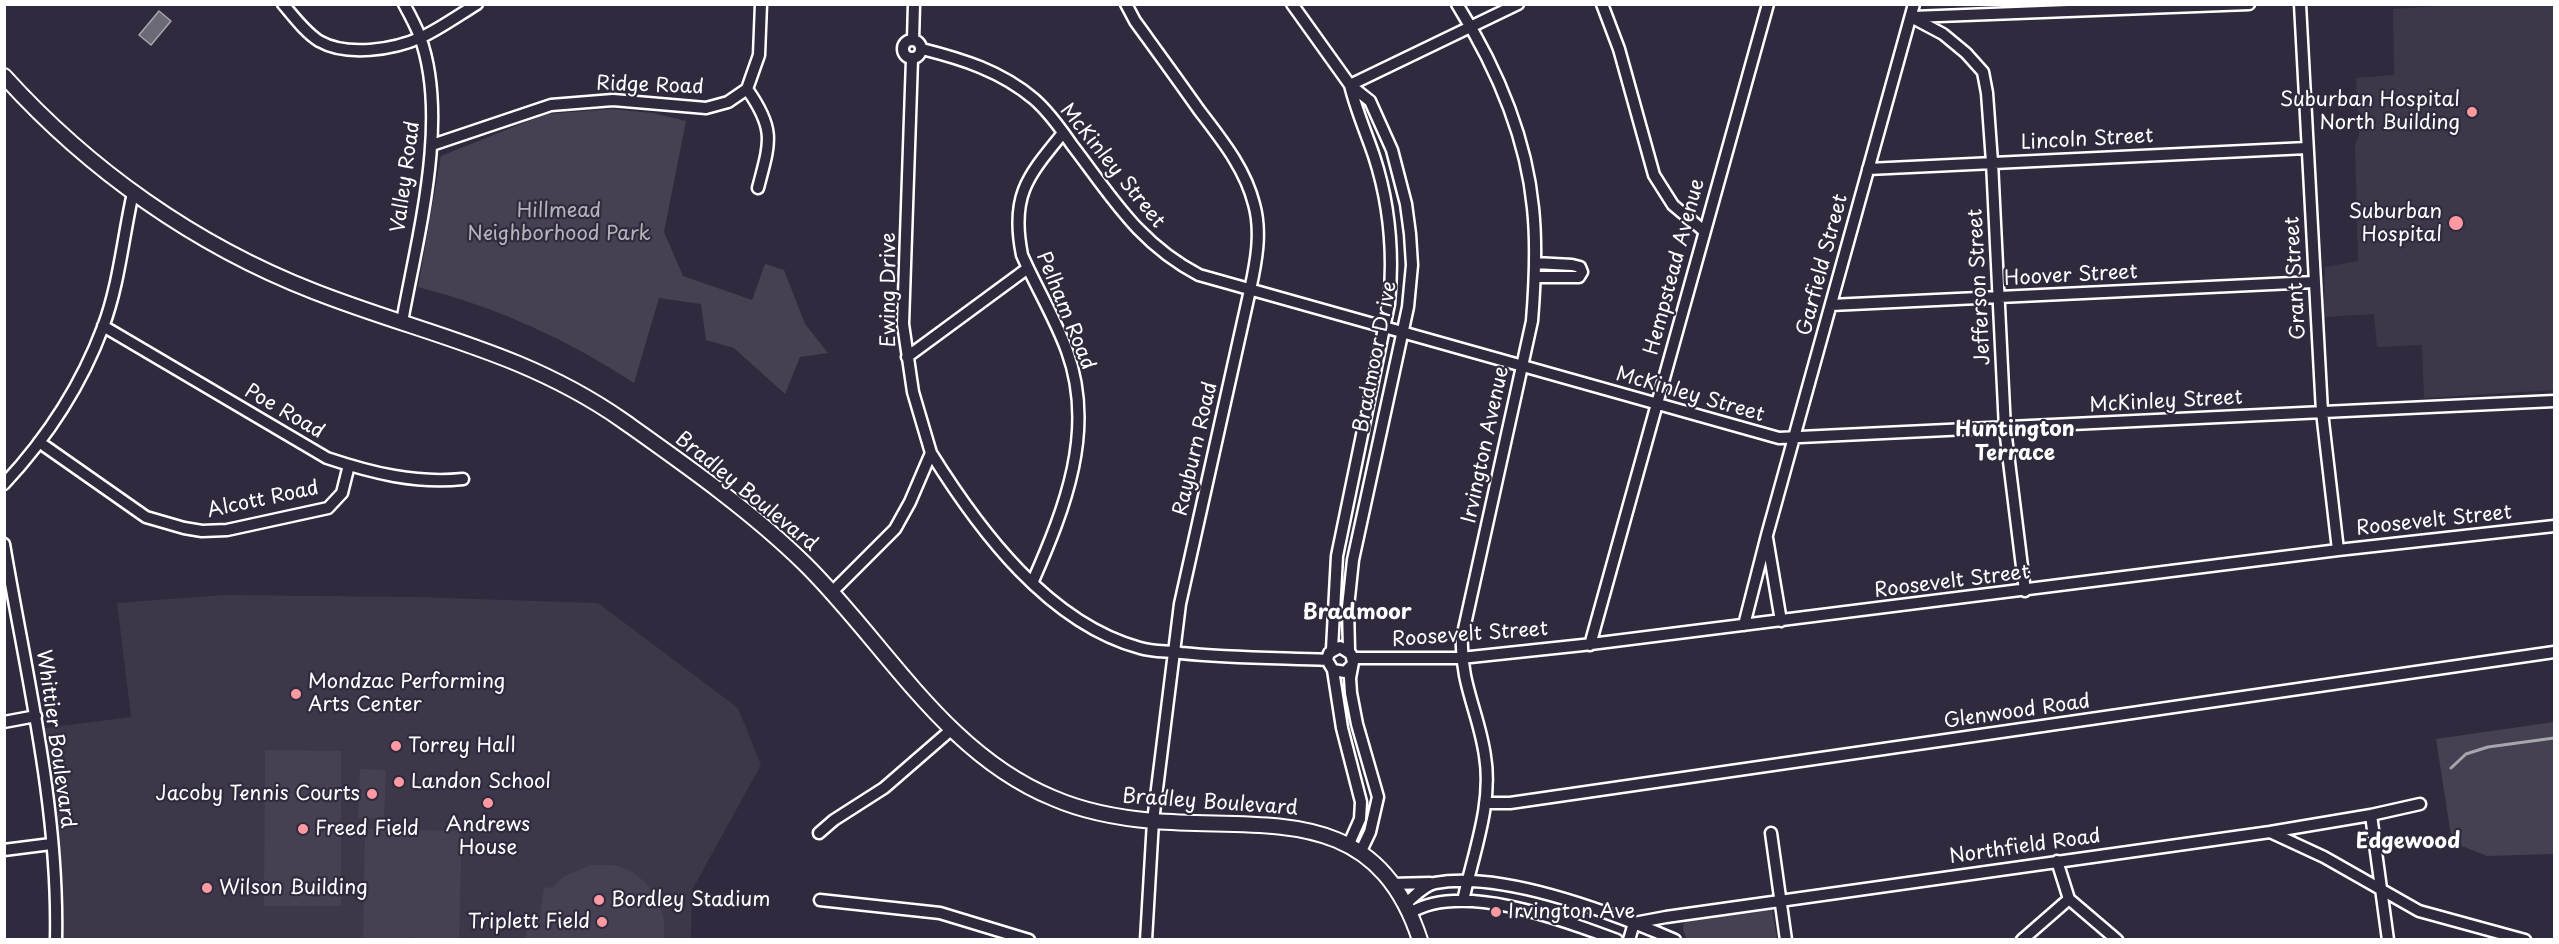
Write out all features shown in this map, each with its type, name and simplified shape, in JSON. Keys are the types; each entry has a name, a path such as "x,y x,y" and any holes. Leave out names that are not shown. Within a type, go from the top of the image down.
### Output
{"main road":[{"name":"Bradley Boulevard","path":"4,76 54,127 133,193 200,236 262,269 314,291 515,361 556,380 598,404 751,517 801,560 952,729 995,766 1051,798 1095,812 1153,821 1287,826 1318,833 1354,849 1391,884 1408,909 1420,939"}],"street":[{"path":"283,4 319,40 340,49 357,50 398,45 420,38 477,4"},
{"name":"Valley Road","path":"402,321 432,145 432,94 420,38 404,4"},
{"path":"758,188 768,150 768,135 762,110 747,89 759,55 761,4"},
{"path":"913,40 914,4"},
{"name":"Rayburn Road","path":"1126,4 1135,21 1231,153 1246,180 1255,206 1257,230 1256,261 1180,603 1172,652 1153,821 1146,939"},
{"name":"Bradmoor Drive","path":"1292,4 1350,85 1370,101 1392,150 1406,204 1412,265 1408,306 1353,560 1348,607 1350,678 1358,724 1378,797 1370,832 1354,849"},
{"name":"Irvington Avenue","path":"1457,4 1500,84 1522,146 1533,207 1535,263 1532,321 1462,638 1461,658 1464,680 1477,717 1487,778 1485,803 1463,901"},
{"path":"1350,85 1518,4"},
{"path":"1602,4 1620,49 1654,175 1673,205 1704,231"},
{"name":"Hempstead Avenue","path":"1590,645 1768,4"},
{"name":"Garfield Street","path":"1744,625 1914,4"},
{"path":"1911,17 2249,4"},
{"name":"Grant Street","path":"2300,4 2322,412 2338,550"},
{"name":"Jefferson Street","path":"1911,17 1943,34 1966,53 1983,72 1987,93 1992,162 2005,429 2025,591"},
{"path":"913,40 918,42 921,50 918,57 912,59 902,50 906,42 913,40"},
{"name":"McKinley Street","path":"921,50 956,57 1000,75 1035,99 1136,229 1175,263 1199,275 1779,438 2554,401"},
{"name":"Ewing Drive","path":"912,59 903,303 907,357 913,392 931,453"},
{"name":"Bradmoor Drive","path":"1332,650 1337,556 1384,327 1393,264 1387,207 1374,157 1356,109 1350,85"},
{"name":"Ridge Road","path":"432,145 550,105 613,100 706,108 728,102 747,89"},
{"name":"Pelham Road","path":"1033,581 1070,485 1077,454 1079,420 1076,385 1067,352 1022,255 1018,237 1019,206 1026,180 1063,133"},
{"name":"Lincoln Street","path":"1868,168 2307,148"},
{"path":"4,484 55,422 77,385 103,327 112,296 133,193"},
{"path":"1535,263 1572,265 1580,267 1582,272 1579,277 1535,277"},
{"path":"907,357 1028,268"},
{"name":"Hoover Street","path":"1831,305 2314,282"},
{"name":"Poe Road","path":"103,327 327,458 418,481 463,479"},
{"name":"Alcott Road","path":"39,442 146,517 202,531 227,530 328,508 342,492 349,465"},
{"path":"931,453 959,498 1007,558 1067,613 1096,632 1141,649 1327,660"},
{"path":"832,592 895,529 910,502 931,453"},
{"name":"Roosevelt Street","path":"1351,658 1461,658 1590,645 2338,550 2554,526"},
{"name":"Garfield Street","path":"1767,535 1781,621"},
{"name":"Whittier Boulevard","path":"4,544 36,717 51,843 56,939"},
{"path":"1327,660 1332,650 1340,647 1351,658 1345,672 1333,670"},
{"name":"Glenwood Road","path":"1485,803 1510,803 2554,652"},
{"path":"1327,660 1333,670 1342,728 1361,802 1354,849"},
{"path":"4,722 36,717"},
{"path":"819,833 834,820 884,788 952,729"},
{"name":"Northfield Road","path":"1635,923 1782,900 2270,832 2371,815 2420,804"},
{"path":"2371,815 2388,939"},
{"path":"2270,832 2324,857 2419,911 2525,939"},
{"path":"1771,833 1786,939"},
{"path":"4,850 51,843"},
{"path":"2057,861 2069,899 2117,939"},
{"path":"1391,884 1467,882 1529,890 1635,923 1675,939"},
{"path":"1408,909 1433,883"},
{"path":"2022,939 2069,899"},
{"path":"820,900 940,913 1029,939"},
{"path":"1408,909 1437,902 1463,901 1509,906 1553,916 1617,939"},
{"path":"1629,939 1635,923"}],"shaded area":[{"name":"Suburban Hospital","path":"2472,4 2554,5 2554,390 2424,398 2422,345 2377,347 2374,314 2324,317 2325,267 2358,261 2355,145 2359,134 2356,78 2394,75 2393,9"},
{"path":"159,11 171,21 151,45 139,35"},
{"name":"Landon School","path":"224,595 416,597 598,603 738,708 761,765 692,890 691,939 56,939 38,729 131,717 117,603"}],"green space":[{"name":"Hillmead Neighborhood Park","path":"612,109 653,113 686,121 664,232 683,276 752,300 765,264 784,270 805,324 828,353 800,357 785,394 734,348 706,340 701,304 659,298 634,383 583,352 530,326 475,304 418,287 441,156 546,114"},
{"path":"2554,722 2554,854 2487,856 2452,842 2436,739"},
{"name":"Freed Field","path":"265,750 341,751 341,906 264,906"},
{"name":"Jacoby Tennis Courts","path":"360,769 386,770 384,819 358,818"},
{"name":"Jacoby Tennis Courts","path":"365,829 462,831 459,939 413,939 409,937 409,939 363,939"},
{"name":"Bordley Stadium","path":"591,865 610,865 631,871 648,886 660,906 664,939 526,939 527,926 538,927 544,887 552,888 563,877"},
{"path":"1772,910 1777,939 1690,939 1686,938 1683,929 1684,921"}],"waterway":[{"path":"2451,768 2466,754 2488,747 2554,738"}],"place":[{"name":"Suburban Hospital North Building","path":"2472,112"},
{"name":"Suburban Hospital","path":"2456,223"},
{"name":"Mondzac Performing Arts Center","path":"296,694"},
{"name":"Torrey Hall","path":"396,746"},
{"name":"Landon School","path":"399,782"},
{"name":"Jacoby Tennis Courts","path":"372,794"},
{"name":"Andrews House","path":"488,803"},
{"name":"Freed Field","path":"303,829"},
{"name":"Wilson Building","path":"207,888"},
{"name":"Bordley Stadium","path":"599,900"},
{"name":"Irvington Ave","path":"1496,912"},
{"name":"Triplett Field","path":"602,922"}],"district":[{"name":"Huntington Terrace","path":"2015,442"},
{"name":"Bradmoor","path":"1357,613"},
{"name":"Edgewood","path":"2408,842"}]}
